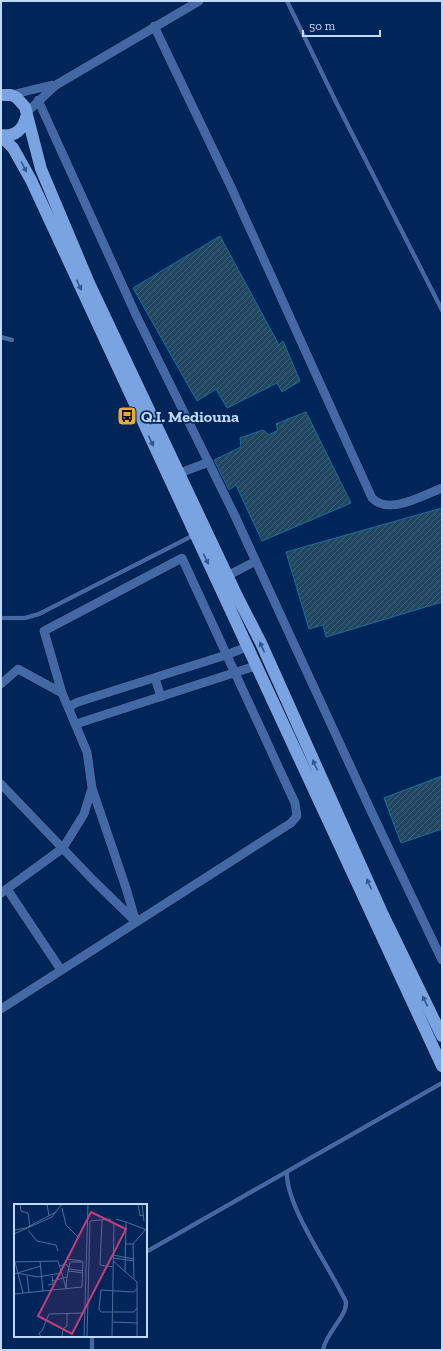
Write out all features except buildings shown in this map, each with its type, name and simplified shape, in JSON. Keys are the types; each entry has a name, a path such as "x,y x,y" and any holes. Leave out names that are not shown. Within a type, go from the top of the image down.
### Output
{"highway":[{"path":"4,93 22,102 41,169 89,283 227,576 261,643 383,915 442,1036"},
{"path":"1,136 14,134 20,130 26,115"},
{"path":"1,136 13,148 31,180 194,535 442,1066"}],"street":[{"path":"26,115 38,100 56,85 154,26 199,1"},
{"path":"154,26 230,187 372,498 382,505 395,505 442,488"},
{"path":"4,93 56,85"},
{"path":"38,100 136,315 209,462 442,960"},
{"path":"180,474 209,462"},
{"path":"1,1009 291,823 297,816 295,803 233,672 182,558 44,631 62,693 87,752 92,788 136,922"},
{"path":"227,576 256,562"},
{"path":"69,709 72,705 78,702 247,647"},
{"path":"76,724 255,666"},
{"path":"1,684 18,669 62,693"},
{"path":"155,678 161,697"},
{"path":"61,970 4,891 63,848 84,814 92,788"},
{"path":"3,790 136,922"}],"lane":[{"path":"287,1 340,110 442,310"},
{"path":"1,337 12,340"},
{"path":"1,618 25,618 39,614 194,535"},
{"path":"147,1251 287,1173 442,1083"},
{"path":"287,1173 290,1192 300,1217 346,1302 345,1310 326,1339 323,1350"},
{"path":"92,1337 92,1350"}],"place":[{"name":"Q.I. Mediouna","path":"127,416"}]}
